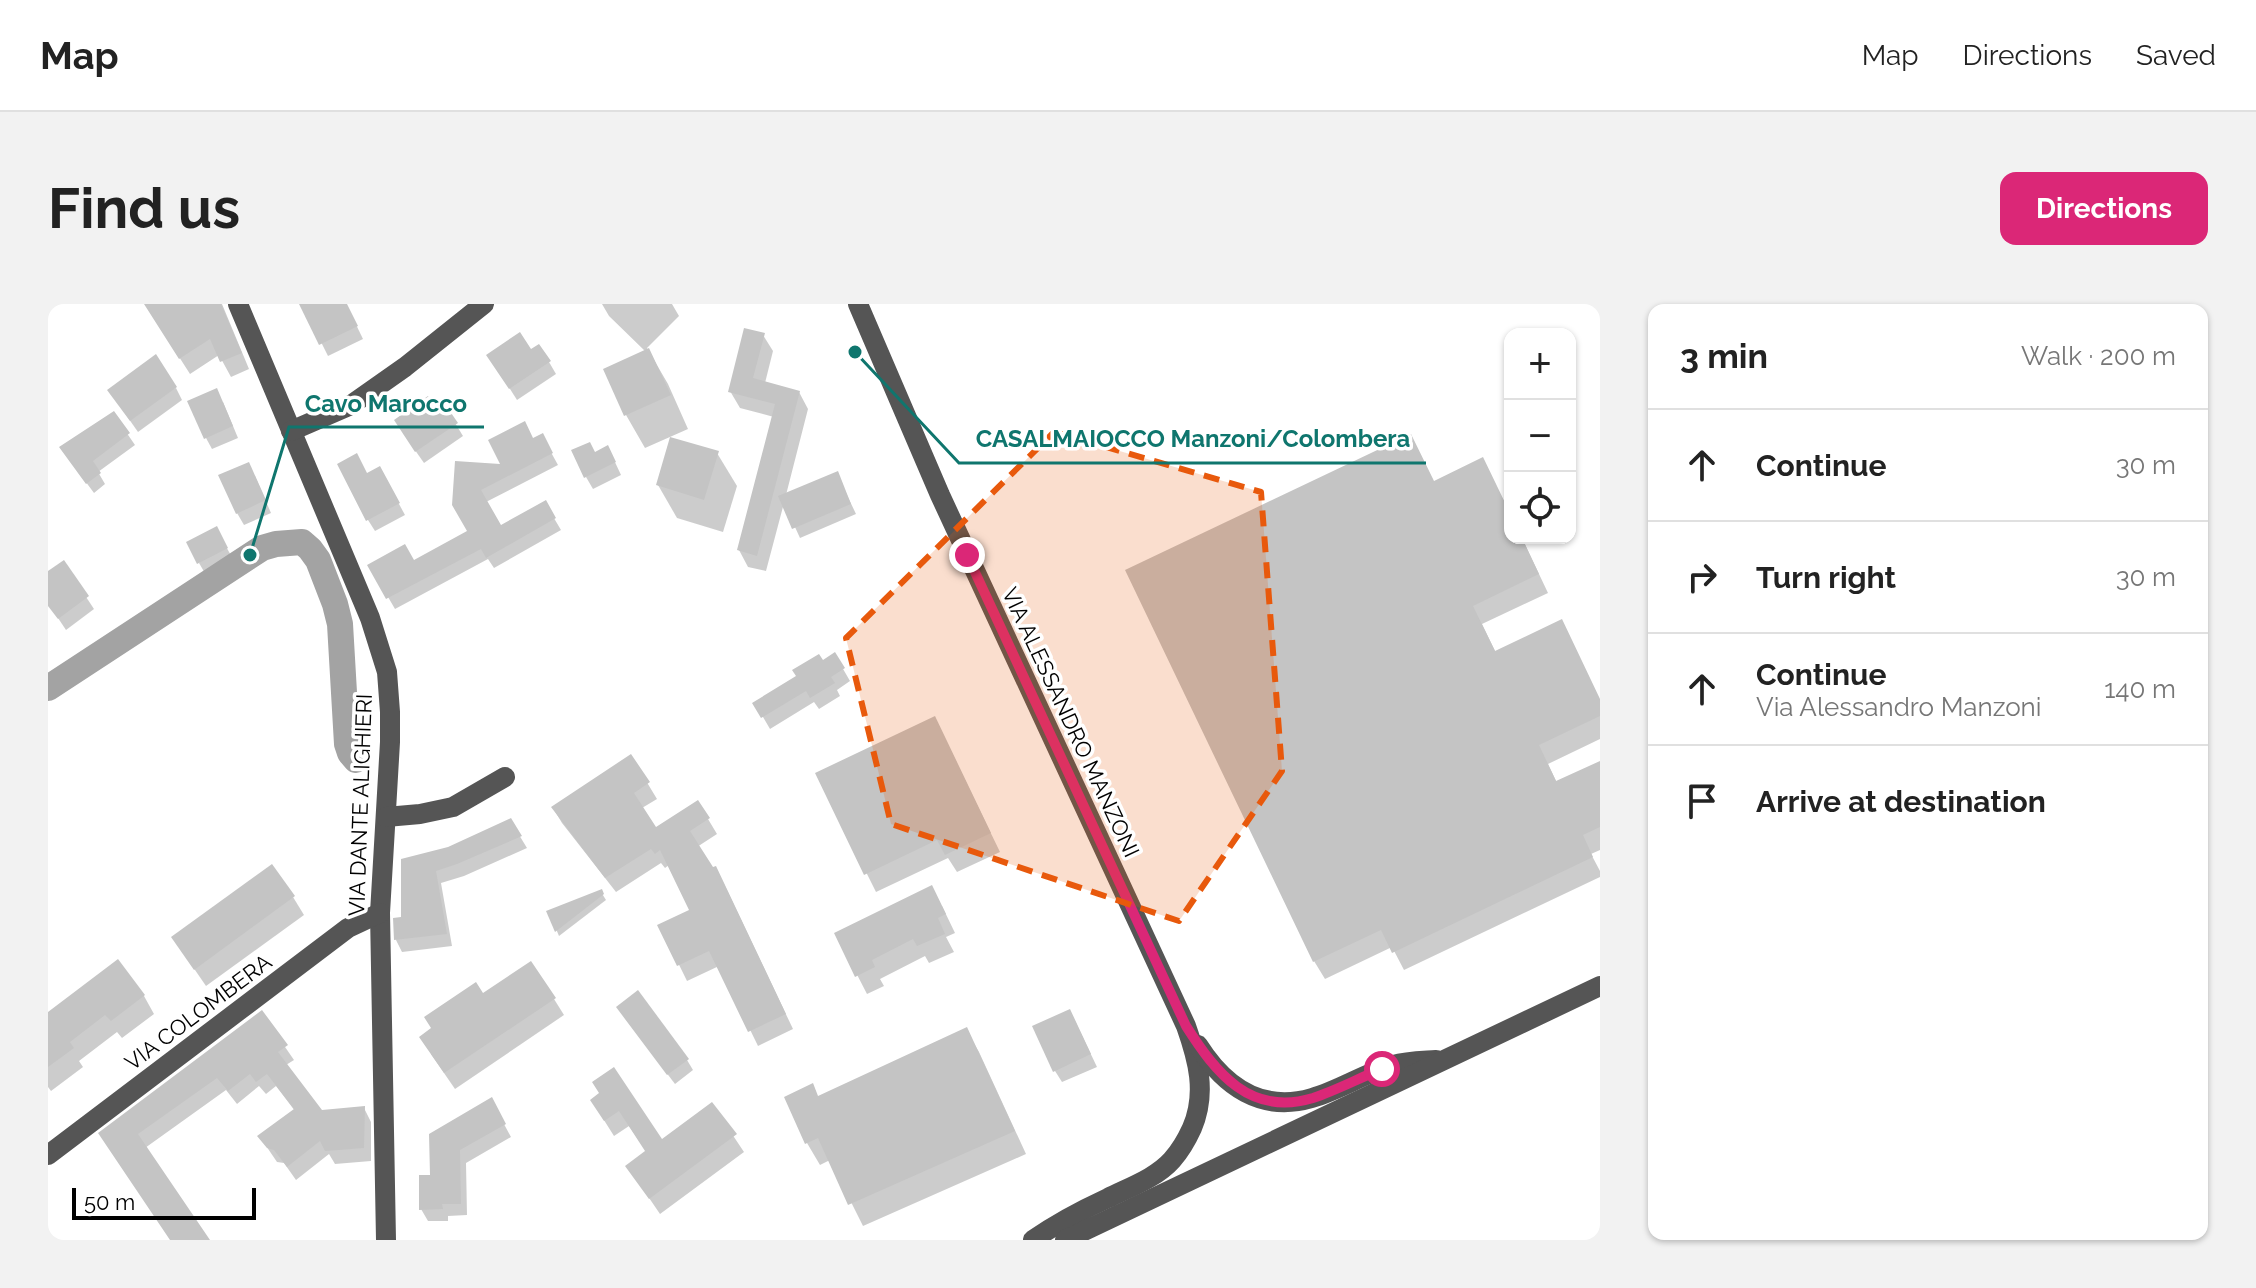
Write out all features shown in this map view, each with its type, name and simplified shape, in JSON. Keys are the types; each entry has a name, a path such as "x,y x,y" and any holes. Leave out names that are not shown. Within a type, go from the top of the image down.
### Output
{"street":[{"name":"VIA DANTE ALIGHIERI","path":"238,304 370,618 387,672 390,712 380,913 386,1240"},
{"path":"291,431 351,405 484,304"},
{"name":"VIA ALESSANDRO MANZONI","path":"858,304 940,495 1186,1026"},
{"path":"386,817 453,807 505,777"},
{"name":"VIA COLOMBERA","path":"48,1155 348,928 380,913"},
{"path":"1065,1240 1600,986"},
{"path":"1186,1026 1202,1052 1225,1079 1268,1102 1313,1098 1394,1064 1444,1060"},
{"path":"1033,1240 1065,1218 1144,1181 1171,1161 1181,1147 1200,1104 1199,1068 1186,1026"}],"highlighted area":[{"path":"1054,432 1261,492 1282,771 1179,921 891,824 846,638"}],"building":[{"path":"144,304 221,304 242,353 220,362 210,339 179,359"},
{"path":"299,304 347,304 358,326 319,345"},
{"path":"744,328 765,333 753,378 800,391 757,556 737,550 775,404 728,392"},
{"path":"520,332 531,349 539,344 551,361 509,389 486,355"},
{"path":"649,348 671,395 624,416 603,369"},
{"path":"156,354 177,387 130,421 107,390"},
{"path":"217,388 233,426 204,439 187,401"},
{"path":"428,396 439,413 447,407 458,423 415,452 394,420"},
{"path":"114,411 130,433 93,461 101,473 86,484 59,447"},
{"path":"525,421 533,438 543,433 553,453 481,490 501,525 546,500 556,518 486,558 481,549 386,599 367,565 405,544 414,560 467,531 452,505 455,461 500,464 488,440"},
{"path":"1411,434 1434,481 1483,457 1504,501 1504,544 1525,544 1539,574 1473,606 1495,651 1562,619 1600,699 1600,716 1539,745 1556,781 1600,761 1600,827 1583,835 1593,857 1392,953 1381,930 1313,962 1125,570"},
{"path":"670,437 719,451 704,500 656,485"},
{"path":"590,442 595,452 608,445 616,462 584,478 571,450"},
{"path":"357,453 367,473 380,466 400,503 366,521 337,464"},
{"path":"249,462 266,500 236,514 218,475"},
{"path":"838,471 851,504 792,529 778,496"},
{"path":"217,526 228,548 197,564 186,542"},
{"path":"64,560 89,596 58,619 48,606 48,571"},
{"path":"835,652 845,668 831,677 835,683 810,698 806,691 761,718 752,703 796,676 792,670 819,654 823,660"},
{"path":"935,716 991,833 945,855 937,840 864,875 815,773"},
{"path":"631,754 650,782 634,793 656,827 698,800 710,818 690,831 713,867 716,866 786,1014 748,1032 709,951 677,966 657,925 689,910 660,850 655,854 651,849 605,878 551,807"},
{"path":"511,818 522,836 436,871 447,934 394,940 393,918 401,917 401,859 448,847"},
{"path":"272,864 295,896 194,970 171,937"},
{"path":"932,885 946,914 938,918 945,934 917,946 913,939 872,960 875,967 855,977 834,933"},
{"path":"602,889 604,894 555,932 546,911"},
{"path":"118,959 145,995 111,1021 105,1015 70,1042 74,1048 48,1067 48,1012"},
{"path":"531,961 556,998 444,1073 419,1037 431,1028 424,1017 476,982 483,993"},
{"path":"638,990 689,1059 667,1075 616,1007"},
{"path":"1070,1009 1091,1054 1053,1072 1032,1026"},
{"path":"262,1010 288,1045 278,1052 322,1110 365,1106 364,1148 325,1151 320,1141 287,1167 274,1150 267,1148 257,1136 294,1109 267,1074 256,1082 250,1074 228,1091 217,1078 138,1134 210,1240 170,1240 98,1133"},
{"path":"967,1027 1015,1131 848,1205 818,1138 805,1144 784,1097 813,1083 818,1096"},
{"path":"614,1067 662,1139 712,1102 737,1134 649,1199 625,1166 645,1151 619,1111 604,1121 590,1100 599,1093 592,1082"},
{"path":"492,1097 506,1124 460,1150 461,1204 442,1204 443,1209 419,1210 419,1175 430,1175 429,1134"}],"waterway":[{"path":"48,688 262,548 302,542 318,560 340,624 347,744 356,760"}],"place":[{"name":"CASALMAIOCCO Manzoni/Colombera","path":"855,352"},
{"name":"Cavo Marocco","path":"250,555"}],"route":[{"path":"967,555 1186,1026 1213,1066 1239,1089 1268,1102 1313,1098 1382,1069"}]}
